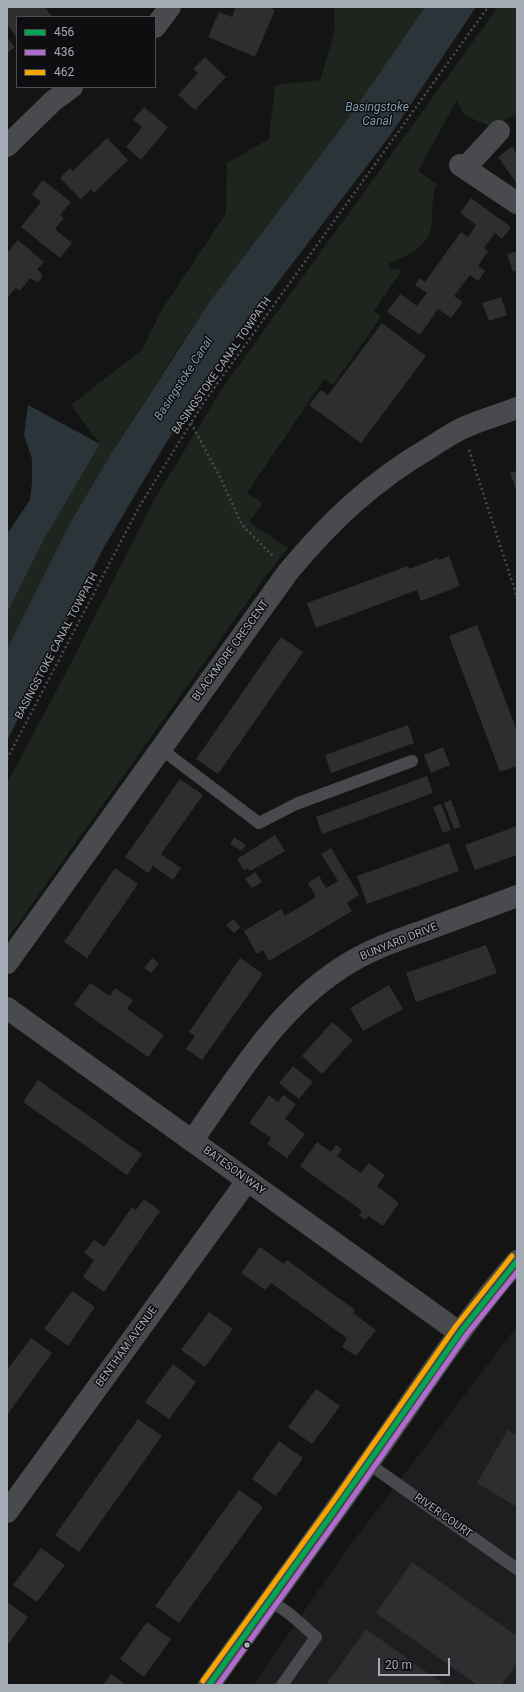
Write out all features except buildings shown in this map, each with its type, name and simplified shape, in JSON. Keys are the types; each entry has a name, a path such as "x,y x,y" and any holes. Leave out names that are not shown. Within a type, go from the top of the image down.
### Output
{"street":[{"path":"156,26 170,7"},
{"path":"7,146 53,101 71,88"},
{"path":"499,131 462,167 517,203"},
{"name":"BLACKMORE CRESCENT","path":"7,963 288,572 314,541 379,480 417,455 462,428 517,408"},
{"name":"BUNYARD DRIVE","path":"192,1141 267,1035 282,1018 319,984 341,968 382,946 517,896"},
{"name":"BATESON WAY","path":"7,1008 460,1333"},
{"name":"BENTHAM AVENUE","path":"7,1512 247,1181"},
{"path":"209,1685 369,1464 460,1333 498,1282 517,1261"}],"lane":[{"path":"161,749 259,823 296,804 412,761"},
{"name":"RIVER COURT","path":"369,1464 517,1568"},
{"path":"270,1600 291,1615 316,1637 282,1685"}],"path":[{"name":"BASINGSTOKE CANAL TOWPATH","path":"7,759 139,507 190,423 488,7"},
{"path":"190,423 221,479 242,525 288,572"},
{"path":"462,428 517,597"}],"shaded area":[{"path":"334,7 425,7 347,120 210,301 174,355 109,457 70,523 7,649 7,613 43,541 100,444 71,405 142,350 161,311 226,213 227,163 269,139 275,85 320,80 335,30"},
{"path":"498,7 517,7 517,113 494,128 464,115 457,100 418,171 437,184 433,199 431,229 428,237 412,253 389,263 391,270 398,268 401,271 374,311 381,317 333,385 324,379 247,493 263,503 249,522 288,548 265,577 7,939 7,783 69,667 153,502 223,387"},
{"path":"517,1326 517,1685 253,1685 342,1556"}],"water":[{"name":"Basingstoke Canal","path":"425,7 476,7 389,137 224,353 166,443 103,549 7,741 7,649 70,523 109,457 210,301 347,120"},
{"path":"28,405 100,444 43,541 7,613 7,534 30,500 32,482 32,459 24,435"}],"transit line":[{"name":"462","path":"203,1681 330,1506 456,1326 512,1256"},
{"name":"456","path":"209,1685 462,1330 517,1261"},
{"name":"436","path":"218,1685 341,1514 467,1334 517,1272"}]}
